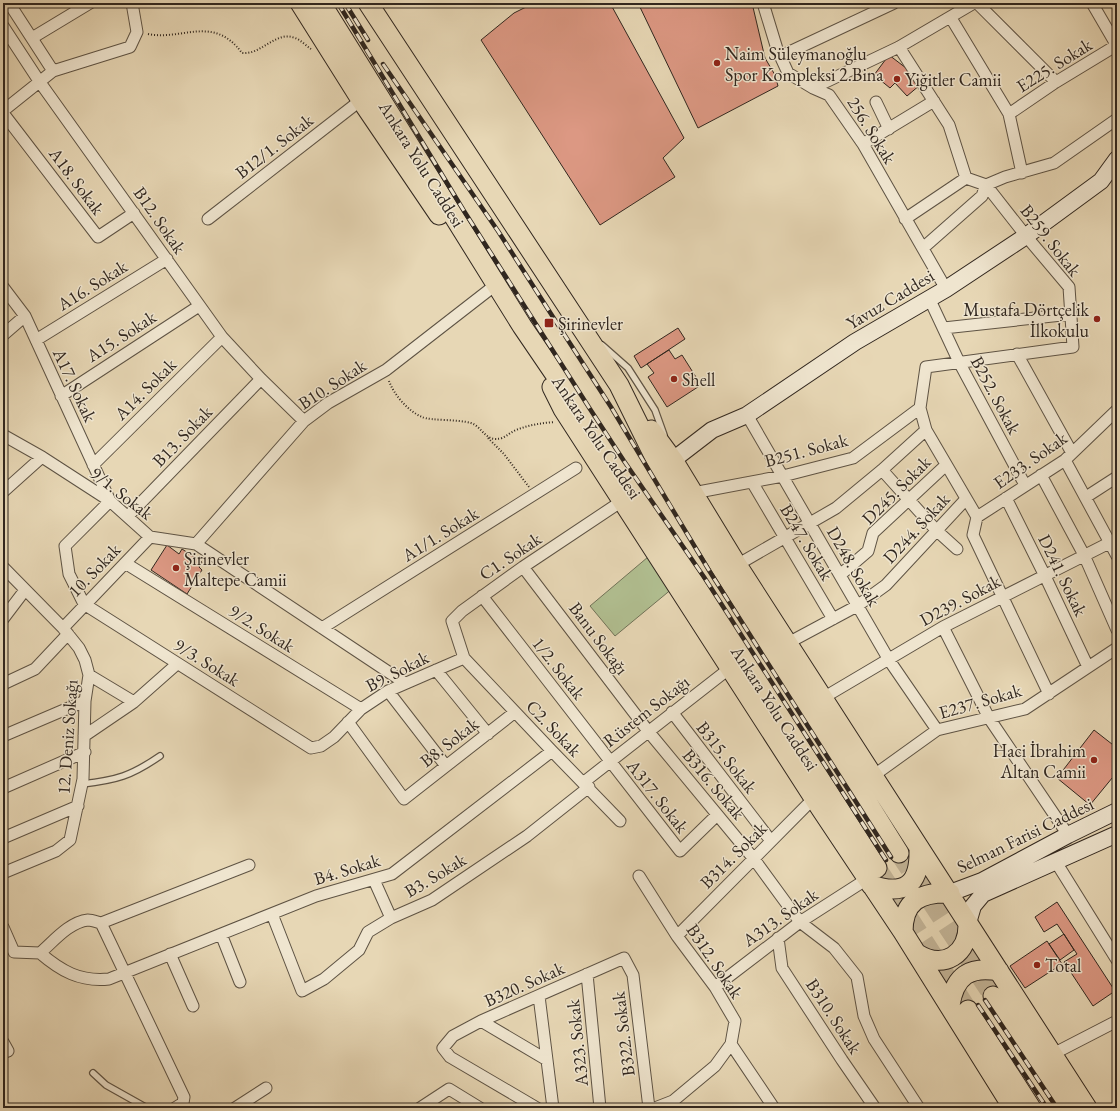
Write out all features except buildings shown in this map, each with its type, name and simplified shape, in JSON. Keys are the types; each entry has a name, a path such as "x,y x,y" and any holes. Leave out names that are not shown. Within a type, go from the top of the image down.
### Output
{"highway":[{"path":"300,3 361,100 489,290 527,334 563,410 814,798 872,877 903,932 1013,1108"},
{"name":"Ankara Yolu Caddesi","path":"321,3 527,334 718,619 872,877"},
{"name":"Ankara Yolu Caddesi","path":"368,3 619,385 664,476 899,853"},
{"path":"382,3 516,216 531,252"},
{"path":"619,385 673,460 737,565 919,849 950,893 1087,1108"},
{"path":"872,877 894,890 908,885 913,881 918,869 919,849"},
{"path":"903,932 905,916 912,903 917,898 925,894 950,893"},
{"path":"916,953 928,960 940,961 960,952 968,935 968,923"},
{"path":"950,1005 956,984 963,976 978,970 999,971"},
{"path":"993,996 1068,1108"},
{"path":"968,1010 1031,1108"}],"main road":[{"name":"Yavuz Caddesi","path":"673,460 712,430 747,415 855,342 946,289 1026,236 1101,181 1117,159"},
{"name":"Selman Farisi Caddesi","path":"950,893 982,881 1068,835 1117,811"},
{"name":"Selman Farisi Caddesi","path":"968,923 973,906 983,894 1117,834"}],"street":[{"path":"9,3 53,71"},
{"path":"32,38 90,3"},
{"path":"3,112 53,71 130,47 137,32 132,3"},
{"name":"256. Sokak","path":"764,3 777,49 788,73 813,88 829,95 863,144 946,289"},
{"path":"813,88 899,48 975,3 1056,82"},
{"path":"1092,3 1117,46"},
{"path":"781,56 890,4"},
{"path":"951,18 1009,114 1022,173"},
{"name":"B12. Sokak","path":"3,26 39,81 222,337 261,379 304,421"},
{"name":"E225. Sokak","path":"1009,114 1056,82 1117,46"},
{"path":"899,48 949,125 966,178"},
{"name":"B12/1. Sokak","path":"208,219 361,100"},
{"path":"863,144 934,101"},
{"path":"876,102 889,129"},
{"name":"A18. Sokak","path":"3,112 98,237 134,213"},
{"path":"966,178 986,185 1005,177 1054,164 1117,119"},
{"path":"905,219 966,178"},
{"path":"923,248 982,196 986,185"},
{"name":"B259. Sokak","path":"986,185 1026,236 1069,286 1073,347 1016,354"},
{"name":"A16. Sokak","path":"36,340 167,259"},
{"name":"B10. Sokak","path":"196,544 304,421 328,403 386,370 489,290"},
{"name":"A17. Sokak","path":"5,294 25,316 110,500"},
{"name":"B252. Sokak","path":"929,298 960,362 1025,485"},
{"name":"A15. Sokak","path":"61,396 199,306"},
{"path":"944,328 1071,314"},
{"path":"3,335 25,316"},
{"name":"A14. Sokak","path":"93,465 222,337"},
{"path":"1049,694 973,535 977,517 926,430 920,408 926,367 1016,354 1069,457 1086,497 1113,541 1117,556"},
{"name":"B13. Sokak","path":"128,516 261,379"},
{"name":"B251. Sokak","path":"693,493 782,476 853,458 920,408"},
{"name":"E233. Sokak","path":"977,517 1069,457 1117,410"},
{"name":"D248. Sokak","path":"747,415 889,660 937,730"},
{"path":"737,565 836,508 882,470 926,430"},
{"name":"9/1. Sokak","path":"3,435 42,457 110,500 150,537 196,544 406,683"},
{"path":"3,492 42,457"},
{"name":"D245. Sokak","path":"840,575 868,551 873,533 946,465"},
{"name":"A1/1. Sokak","path":"322,628 576,468"},
{"path":"882,470 936,530 957,549"},
{"path":"1041,475 1084,555 1117,630"},
{"path":"1086,497 1117,477"},
{"name":"B247. Sokak","path":"752,482 833,619"},
{"name":"D241. Sokak","path":"1006,498 1088,667"},
{"name":"D244. Sokak","path":"788,643 857,606 886,585 966,499"},
{"path":"84,604 69,574 65,546 110,500"},
{"name":"C1. Sokak","path":"464,658 452,621 462,611 523,567 622,501"},
{"name":"10. Sokak","path":"3,684 35,669 84,604 150,537"},
{"name":"D239. Sokak","path":"823,698 943,628 1113,541"},
{"name":"9/2. Sokak","path":"125,563 361,710"},
{"name":"12. Deniz Sokağı","path":"3,567 65,631 85,660 89,675 85,701 85,752 82,784 70,840 56,851 3,873"},
{"name":"Banu Sokağı","path":"523,567 648,731"},
{"path":"3,619 25,590"},
{"name":"1/2. Sokak","path":"482,596 609,761"},
{"name":"9/3. Sokak","path":"84,604 311,748"},
{"path":"943,628 989,718 1068,835"},
{"name":"E237. Sokak","path":"873,776 937,730 1025,709 1117,648"},
{"name":"B9. Sokak","path":"311,748 321,746 334,737 361,710 388,691 464,658"},
{"name":"C2. Sokak","path":"464,658 514,712 620,821"},
{"path":"84,736 134,702 177,664"},
{"name":"Rüstem Sokağı","path":"586,785 609,761 730,668"},
{"path":"436,670 488,734"},
{"path":"89,675 134,702"},
{"path":"388,691 446,766"},
{"path":"3,736 85,701"},
{"name":"B8. Sokak","path":"348,722 404,799 514,712"},
{"name":"B315. Sokak","path":"672,712 771,841"},
{"name":"B316. Sokak","path":"648,731 717,816 754,858 800,922 834,948 857,977 864,1016 874,1039 919,1108"},
{"name":"B4. Sokak","path":"40,953 53,964 78,977 94,980 109,979 316,896 392,874 552,751"},
{"path":"3,788 85,752"},
{"name":"A317. Sokak","path":"609,761 680,851 717,816"},
{"name":"B3. Sokak","path":"272,914 302,992 324,979 359,950 368,932 390,918 432,900 527,836 586,785"},
{"name":"B314. Sokak","path":"677,936 814,798"},
{"path":"3,838 78,806"},
{"path":"1056,862 1117,960"},
{"path":"3,927 14,952 40,953 64,932 76,925 88,920 100,923 250,865"},
{"name":"B312. Sokak","path":"639,876 677,936 715,987 735,1021 731,1044"},
{"name":"A313. Sokak","path":"715,987 800,922 872,877"},
{"path":"374,880 390,918"},
{"path":"100,923 184,1097 183,1103 175,1108"},
{"path":"221,934 240,982"},
{"name":"B310. Sokak","path":"778,938 782,968 875,1108"},
{"path":"170,954 192,1006"},
{"name":"B320. Sokak","path":"537,1108 450,1057 443,1048 453,1036 482,1021 624,958"},
{"name":"B322. Sokak","path":"624,958 633,976 649,1108"},
{"name":"A323. Sokak","path":"587,974 600,1108"},
{"path":"539,996 553,1108"},
{"path":"482,1021 547,1060"},
{"path":"1053,1054 1117,1021"},
{"path":"3,1042 8,1051 3,1053"},
{"path":"655,1108 675,1104 715,1066 731,1044 774,1108"},
{"path":"235,1108 266,1088"},
{"path":"420,1108 450,1089 480,1108"}],"lane":[{"path":"580,325 628,368 655,410 673,460"},
{"path":"82,784 109,781 130,774 160,756"},
{"path":"93,1073 106,1085 146,1108"}],"path":[{"path":"137,32 151,35 200,30 220,35 236,45 242,53 250,54 283,36 296,38 310,49 336,59"},
{"path":"386,370 392,387 404,404 423,417 454,419 473,424 504,454 534,494"},
{"path":"487,437 502,438 514,430 535,423 556,422"}],"green space":[{"path":"648,557 673,588 615,636 590,606"}],"tunnel":[{"path":"899,853 993,996"},
{"path":"877,868 968,1010"}],"railway":[{"path":"338,3 464,211 590,409 704,577 886,860"},
{"path":"345,3 368,40"},
{"path":"383,64 498,231 611,407 710,572 891,857"},
{"path":"985,1000 1057,1108"},
{"path":"978,1005 1047,1108"}],"place":[{"name":"Naim Süleymanoğlu Spor Kompleksi 2.Bina","path":"717,63"},
{"name":"Yiğitler Camii","path":"897,79"},
{"name":"Mustafa Dörtçelik İlkokulu","path":"1097,319"},
{"name":"Şirinevler","path":"549,323"},
{"name":"Shell","path":"674,379"},
{"name":"Şirinevler Maltepe Camii","path":"176,568"},
{"name":"Haci İbrahim Altan Camii","path":"1094,760"},
{"name":"Total","path":"1037,965"}]}
